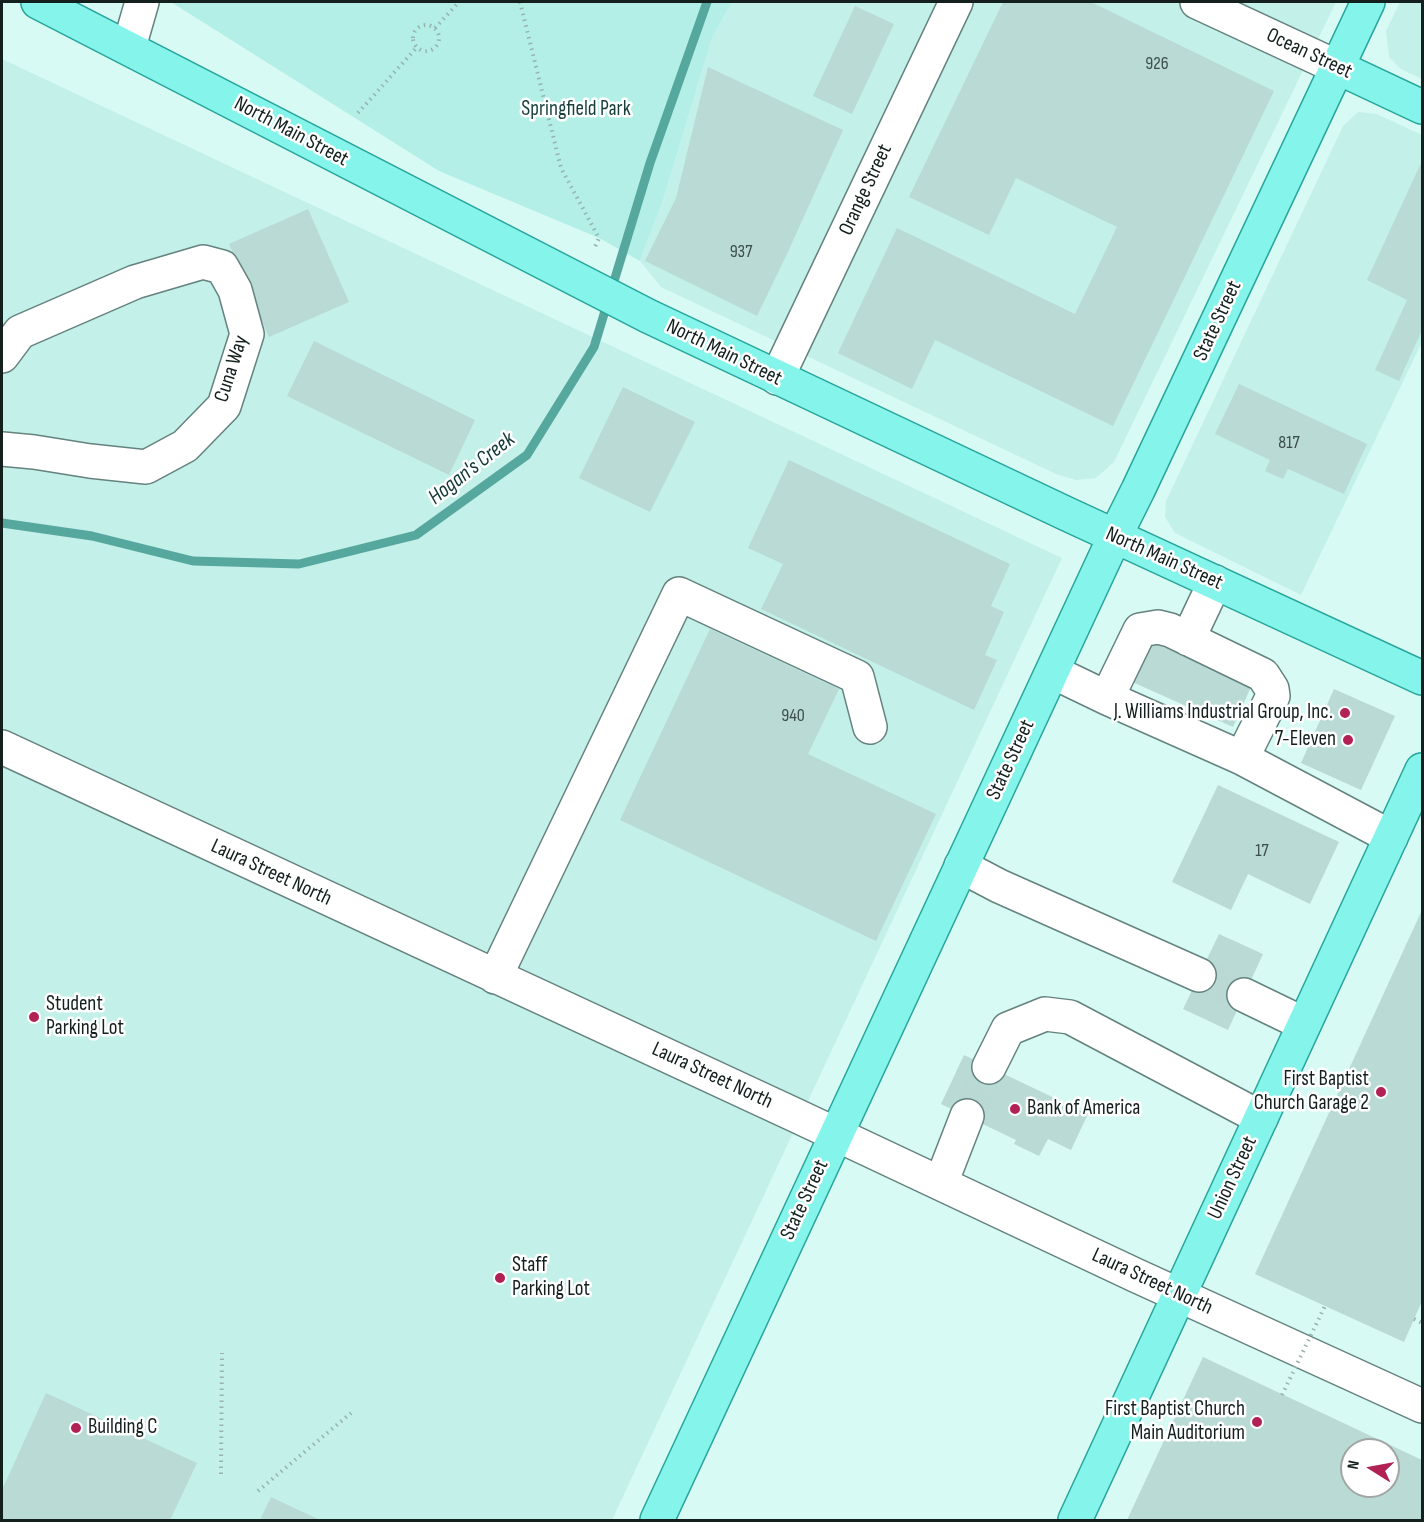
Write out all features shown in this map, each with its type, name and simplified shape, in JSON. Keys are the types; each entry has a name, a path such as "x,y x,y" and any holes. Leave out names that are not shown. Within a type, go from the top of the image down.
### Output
{"main road":[{"name":"North Main Street","path":"38,2 129,47 568,277 777,378 1422,678"},
{"name":"State Street","path":"657,1521 1115,536 1368,2"},
{"name":"Ocean Street","path":"1337,67 1422,107"},
{"name":"Union Street","path":"1075,1521 1422,770"}],"street":[{"path":"129,47 142,2"},
{"name":"Orange Street","path":"777,378 956,2"},
{"name":"Ocean Street","path":"1197,2 1337,67"},
{"name":"Cuna Way","path":"2,356 20,332 135,282 203,262 222,267 235,290 247,334 224,406 185,446 146,467 90,462 2,449"},
{"path":"1188,639 1215,582"},
{"path":"495,976 679,594 857,677 870,728"},
{"path":"1107,698 1140,630 1158,627 1188,639 1263,675 1272,689 1273,696 1242,758"},
{"path":"1053,672 1242,758 1391,837"},
{"name":"Laura Street North","path":"2,747 1422,1406"},
{"path":"961,866 999,886 1199,975"},
{"path":"1244,995 1305,1024"},
{"path":"989,1067 1008,1029 1044,1014 1070,1017 1261,1118"},
{"path":"941,1183 967,1116"}],"path":[{"path":"435,28 459,2"},
{"path":"520,2 561,168 598,238 594,249"},
{"path":"422,25 435,28 439,35 436,47 429,51 420,50 413,40 415,30 422,25"},
{"path":"358,113 417,47"},
{"path":"1282,1395 1324,1306"},
{"path":"1414,1319 1422,1323"},
{"path":"221,1474 222,1353"},
{"path":"258,1491 351,1413"}],"shaded area":[{"path":"732,2 1336,2 1114,462 1096,478 1076,480 1056,474 661,287 640,261 664,197 712,38"},
{"path":"1400,2 1422,2 1422,79 1401,69 1389,57 1386,31"},
{"path":"2,59 1062,558 612,1520 2,1520"},
{"path":"1358,112 1377,114 1422,135 1422,342 1301,595 1175,533 1165,517 1166,501 1343,126"}],"green space":[{"name":"Springfield Park","path":"171,2 732,2 712,38 664,197 640,261 599,238 439,171"}],"building":[{"path":"1003,2 1091,2 1274,91 1113,426 935,340 912,389 838,353 897,228 1075,314 1117,227 1016,178 989,235 909,197"},
{"path":"855,6 894,24 852,114 813,96"},
{"path":"708,67 843,130 757,316 645,261 676,198"},
{"path":"1422,161 1422,330 1399,381 1375,370 1407,300 1367,280"},
{"path":"308,209 349,302 269,337 229,244"},
{"path":"314,341 475,420 449,475 287,396"},
{"path":"1239,384 1367,444 1344,494 1288,469 1283,479 1265,471 1270,460 1215,434"},
{"path":"623,387 695,422 650,512 579,478"},
{"path":"789,460 1010,564 991,606 1004,612 985,655 997,660 974,710 761,609 783,564 748,548"},
{"path":"710,629 839,689 808,754 936,814 876,941 620,820"},
{"name":"7-Eleven","path":"1148,640 1251,687 1233,727 1130,681"},
{"name":"7-Eleven","path":"1334,689 1395,716 1361,790 1301,763"},
{"path":"1218,785 1339,842 1310,904 1248,874 1231,910 1172,882"},
{"name":"First Baptist Church Garage 2","path":"1422,910 1422,1301 1404,1342 1255,1274"},
{"path":"1219,934 1263,954 1228,1030 1183,1009"},
{"name":"Bank of America","path":"964,1055 1088,1114 1071,1150 1048,1139 1039,1156 1014,1144 1016,1140 941,1104"},
{"name":"First Baptist Church Main Auditorium","path":"1203,1357 1375,1438 1340,1438 1340,1498 1400,1498 1400,1450 1422,1460 1422,1520 1127,1520"},
{"name":"Building C","path":"46,1393 197,1463 170,1520 2,1520 2,1490"},
{"path":"271,1497 320,1520 260,1520"}],"waterway":[{"name":"Hogan's Creek","path":"2,523 92,536 193,561 299,564 416,535 527,455 594,347 650,163 707,2"}],"tunnel":[{"path":"1199,975 1244,995"},
{"path":"967,1116 989,1067"}],"place":[{"name":"J. Williams Industrial Group, Inc.","path":"1345,713"},
{"name":"7-Eleven","path":"1348,740"},
{"name":"Student Parking Lot","path":"34,1017"},
{"name":"First Baptist Church Garage 2","path":"1381,1092"},
{"name":"Bank of America","path":"1015,1109"},
{"name":"Staff Parking Lot","path":"500,1278"},
{"name":"First Baptist Church Main Auditorium","path":"1257,1422"},
{"name":"Building C","path":"76,1428"}]}
